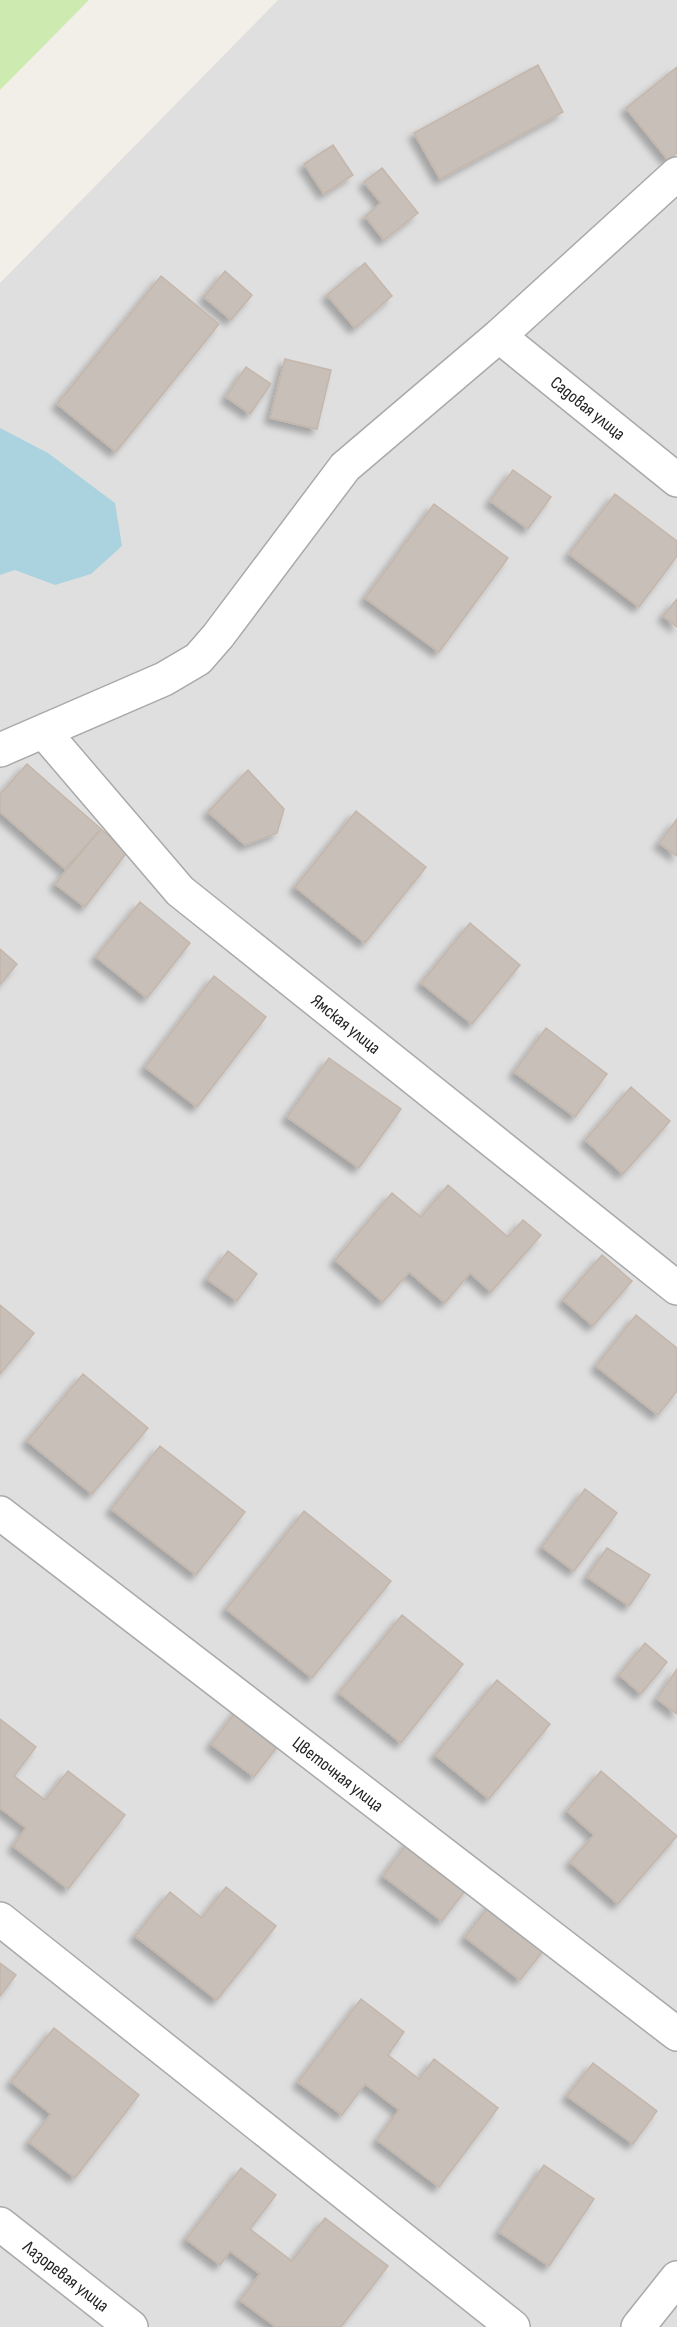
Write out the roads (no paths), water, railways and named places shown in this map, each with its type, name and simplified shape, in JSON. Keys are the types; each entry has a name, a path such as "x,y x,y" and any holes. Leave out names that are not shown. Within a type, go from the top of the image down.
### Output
{"street":[{"path":"0,750 164,679 198,659 218,636 345,467 499,336 677,174"},
{"name":"Садовая улица","path":"499,336 677,480"},
{"name":"Ямская улица","path":"44,732 180,891 677,1288"},
{"name":"Цветочная улица","path":"0,1513 677,2034"},
{"path":"0,1919 513,2327"},
{"name":"Лазоревая улица","path":"0,2224 132,2327"},
{"path":"638,2327 677,2278"}],"water":[{"path":"0,428 48,453 115,503 122,546 91,574 55,585 15,570 0,575"}]}
